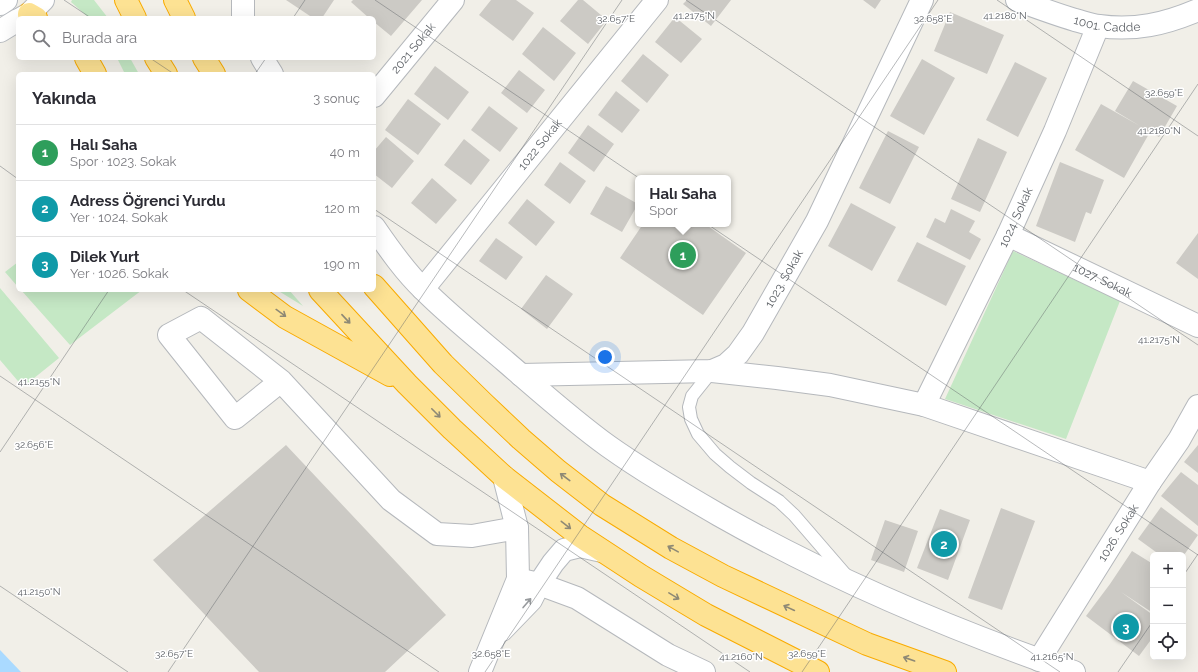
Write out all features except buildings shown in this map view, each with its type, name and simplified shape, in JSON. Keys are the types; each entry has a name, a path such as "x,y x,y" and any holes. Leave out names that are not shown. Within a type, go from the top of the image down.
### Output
{"highway":[{"path":"126,0 134,16"},
{"path":"175,0 183,16"},
{"path":"87,60 94,72"},
{"path":"157,60 165,72"},
{"path":"205,60 213,72"},
{"path":"376,288 443,364 483,403 558,471 602,505 671,548 723,576 867,644 945,672"},
{"path":"252,292 285,317 407,384"},
{"path":"322,292 407,384 452,429 504,477 580,536 641,576 706,615 818,672"}],"street":[{"path":"0,4 6,0"},
{"path":"243,0 243,16"},
{"name":"2021 Sokak","path":"376,94 454,0"},
{"name":"1022 Sokak","path":"423,289 657,0"},
{"name":"1023. Sokak","path":"521,375 712,371 726,365 738,354 753,333 817,221 922,0"},
{"name":"1001. Cadde","path":"1017,0 1049,12 1098,26 1128,28 1155,25 1177,19 1198,10"},
{"path":"1177,19 1198,27"},
{"path":"0,31 16,20"},
{"name":"1024. Sokak","path":"924,405 1008,235 1055,132 1098,26"},
{"path":"263,60 271,72"},
{"path":"376,230 409,274 423,289 578,424 657,479 762,539 852,583 932,620 1074,672"},
{"name":"1027. Sokak","path":"1008,235 1198,326"},
{"path":"282,381 235,418 169,335 201,318 282,381 391,500 437,534 472,536 517,528"},
{"path":"712,371 830,385 924,405 1150,482"},
{"name":"1026. Sokak","path":"1039,660 1150,482 1179,440 1198,406"},
{"path":"480,672 518,579 517,528 504,477"},
{"path":"493,640 531,600 552,563 564,550 580,546 602,550"},
{"path":"518,579 539,584 577,598 668,655 704,672"}],"lane":[{"path":"712,371 692,396 688,407 698,434 715,454 730,467 779,502 794,515 852,583"}],"green space":[{"path":"72,0 94,0 106,16 87,16 71,2"},
{"path":"118,60 131,60 138,72 124,72"},
{"path":"1013,251 1120,301 1066,439 945,399"},
{"path":"16,264 16,285 5,272"},
{"path":"0,288 59,358 23,387 0,360"},
{"path":"23,292 139,292 70,345"},
{"path":"280,292 291,292 303,306"}],"water":[{"path":"0,650 21,672 0,672"}],"place":[{"name":"Halı Saha","path":"683,255"},
{"name":"Adress Öğrenci Yurdu","path":"944,544"},
{"name":"Dilek Yurt","path":"1126,627"}]}
